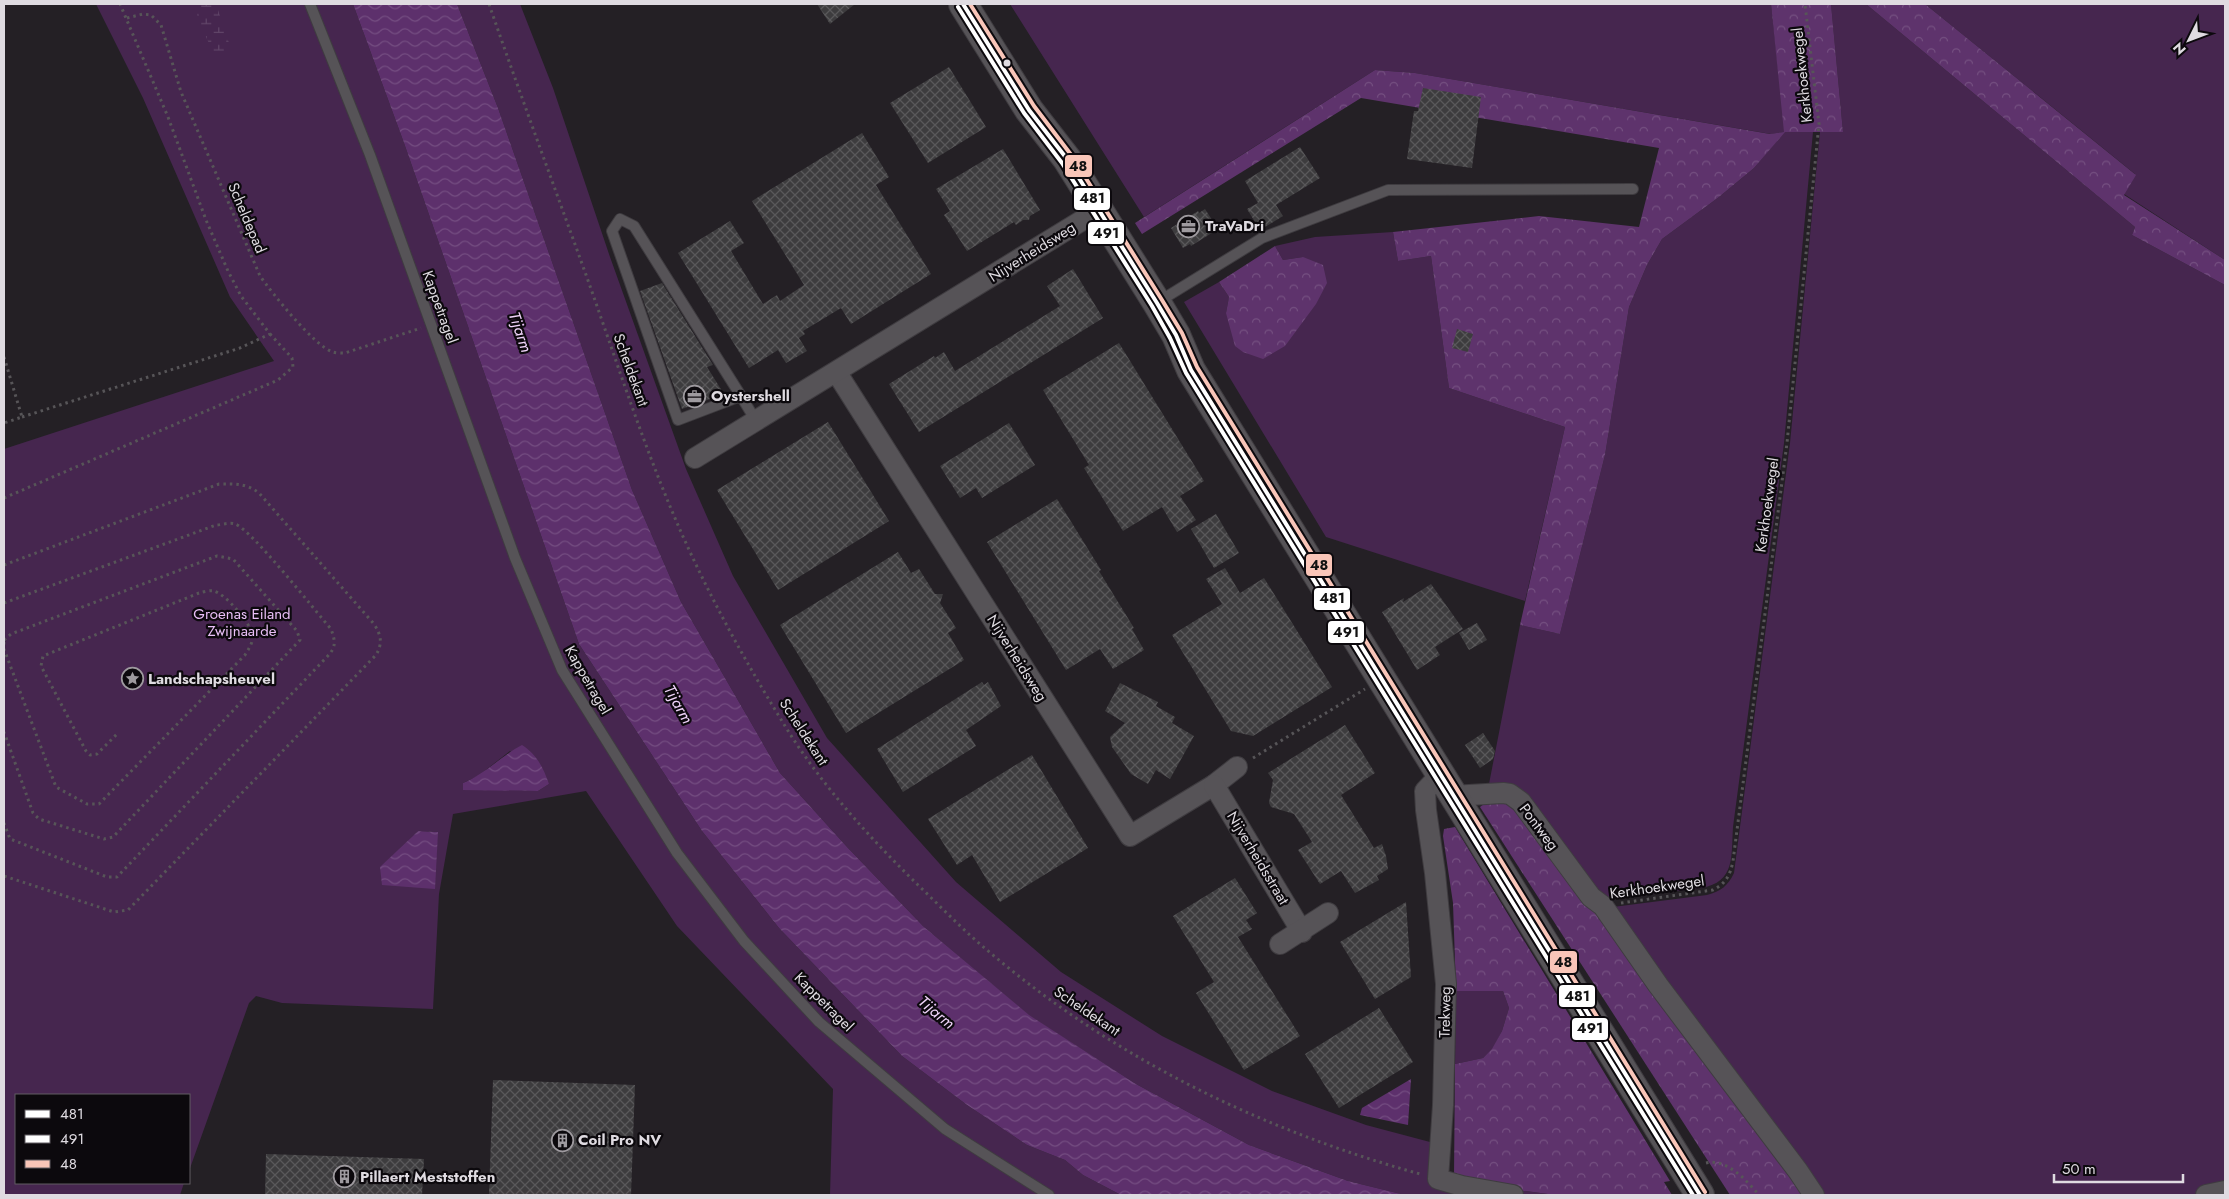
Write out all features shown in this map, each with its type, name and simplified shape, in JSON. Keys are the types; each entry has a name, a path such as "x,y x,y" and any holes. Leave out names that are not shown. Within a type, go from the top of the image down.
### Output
{"main road":[{"path":"963,4 1029,110 1067,159 1157,303 1176,334 1191,370 1692,1184"}],"street":[{"name":"Nijverheidsweg","path":"695,458 837,373 1099,210"},
{"name":"Nijverheidsweg","path":"837,373 1130,836 1214,785 1237,767"},
{"name":"Nijverheidsstraat","path":"1214,785 1302,932"},
{"name":"Trekweg","path":"1438,1179 1443,1105 1446,984 1425,790 1446,785"},
{"name":"Pontweg","path":"1446,785 1510,794 1521,802 1591,897 1603,906 1652,978 1798,1171 1814,1195"},
{"path":"1280,944 1302,932 1328,913"},
{"path":"1438,1179 1462,1186 1513,1195"},
{"path":"2206,1195 2225,1191"}],"lane":[{"name":"Kappetragel","path":"310,4 370,155 515,558 562,670 677,853 744,941 819,1022 945,1129 1049,1195"},
{"path":"1157,303 1262,238 1388,190 1633,190"},
{"path":"741,396 678,420 612,231 620,219 634,226 741,396 756,421"}],"path":[{"path":"4,498 278,380 293,367 292,358 270,334 241,296 228,271 120,4"},
{"name":"Scheldekant","path":"489,4 627,392 682,534 730,630 787,728 833,794 882,848 962,928 1015,973 1107,1038 1174,1078 1259,1119 1355,1155 1438,1179"},
{"name":"Kerkhoekwegel","path":"1603,906 1707,892 1722,885 1730,876 1787,443 1819,124 1806,4"},
{"name":"Scheldepad","path":"127,18 143,14 151,15 161,25 181,92 260,276 274,296 321,345 332,352 345,353 431,325"},
{"path":"4,423 240,348 270,334"},
{"path":"4,358 22,417"},
{"path":"4,565 219,484 249,486 259,493 374,624 380,633 381,640 380,649 376,654 128,910 114,912 4,876"},
{"path":"4,603 216,525 234,524 244,529 270,558 331,630 335,642 332,652 324,661 117,877 107,877 10,839 4,823"},
{"path":"4,732 33,813 39,820 104,839 114,837 300,640 297,631 233,559 217,556 11,634 4,641 4,649 56,787 87,804 99,804 245,655 252,643 252,633 246,620 222,596 213,591 199,593 43,656 41,666 86,751 90,755 97,754 119,732"},
{"path":"1237,767 1382,678"},
{"path":"1692,1184 1707,1163 1714,1162 1731,1168 1759,1195"}],"green space":[{"name":"Groenas Eiland Zwijnaarde","path":"96,4 353,4 404,143 579,644 702,831 779,928 902,1056 967,1105 1027,1145 1065,1160 1083,1175 1121,1195 830,1195 833,1089 677,926 586,791 453,814 439,894 433,1009 282,1003 256,996 249,1003 190,1168 190,1094 15,1094 15,1184 184,1184 180,1195 4,1195 4,449 274,361 230,297 143,98","holes":["510,751 549,784 538,791 463,789 463,783 478,776","418,831 438,832 381,867"]},
{"path":"195,4 216,4 232,52 223,58 216,59 198,19"},
{"path":"457,4 520,4 553,88 610,257 686,469 733,576 827,738 956,882 1061,972 1162,1036 1272,1091 1366,1125 1430,1142 1442,1176 1495,1187 1555,1195 1405,1195 1348,1181 1249,1145 1136,1084 1028,1015 923,926 848,848 780,773 681,602 632,490 498,108"},
{"path":"1010,4 1771,4 1785,132 1813,132 1784,443 1733,827 1731,857 1726,874 1720,880 1712,885 1701,888 1611,899 1601,896 1488,789 1520,625 1560,634 1605,455 1629,307 1647,265 1662,239 1719,197 1754,168 1784,132 1771,134 1415,73 1375,70 1144,217"},
{"path":"1771,4 1831,4 1843,132 1785,132 1754,168 1719,197 1662,239 1647,265 1629,307 1605,455 1560,634 1520,625 1565,427 1449,388 1431,256 1398,261 1393,232 1539,216 1639,227 1659,148 1361,98 1142,234 1135,223 1375,70 1415,73 1770,134 1784,132"},
{"path":"1831,4 1866,4 2135,227 2132,235 2225,285 2225,1195 1810,1195 1605,908 1707,895 1724,887 1734,873 1790,443 1820,132 1843,132"},
{"path":"1866,4 1925,4 2136,175 2124,195 2225,260 2225,285 2132,235 2135,227"},
{"path":"1925,4 2225,4 2225,260 2124,194 2135,174"},
{"path":"1393,232 1398,261 1431,256 1449,388 1565,427 1525,601 1326,537 1184,302 1219,282 1229,297 1226,313 1303,257 1283,260 1275,246 1315,237"},
{"path":"1275,246 1283,260 1303,257 1323,265 1327,283 1316,304 1285,346 1263,359 1243,352 1235,346 1226,313 1229,297 1219,282"},
{"path":"1488,801 1514,802 1810,1195 1730,1195 1480,807"},
{"path":"1455,827 1670,1181 1664,1182 1672,1195 1555,1195 1495,1187 1454,1177 1455,1064 1483,1058 1492,1049 1502,1031 1509,1008 1503,991 1456,991 1453,903 1443,836 1444,829"},
{"path":"1456,991 1503,991 1509,1008 1502,1031 1493,1049 1483,1058 1455,1064"}],"water":[{"name":"Tijarm","path":"353,4 457,4 498,108 632,490 681,602 780,773 848,848 923,926 1029,1015 1136,1084 1249,1145 1348,1181 1405,1195 1121,1195 1083,1175 1065,1160 1027,1145 967,1105 902,1056 779,928 702,831 579,644 404,143"},
{"path":"522,745 539,762 549,784 538,791 463,790 463,783 479,775"},
{"path":"418,831 438,832 435,889 382,885 380,867"},
{"path":"1411,1079 1408,1125 1360,1115 1362,1108"}],"building":[{"path":"817,4 855,4 830,24"},
{"path":"949,67 986,127 928,163 890,103"},
{"path":"1423,88 1481,97 1472,168 1407,159 1414,111 1418,111"},
{"path":"862,133 889,177 876,185 931,274 851,324 841,308 803,331 805,334 799,338 807,351 786,363 778,350 749,368 678,253 730,221 744,243 731,251 763,304 777,295 780,301 804,285 752,201"},
{"path":"1300,147 1320,178 1276,205 1283,216 1260,230 1247,209 1258,203 1245,181"},
{"path":"1003,149 1040,210 1030,216 1029,220 1023,220 1016,225 1014,222 967,251 944,215 950,211 936,189"},
{"path":"1205,209 1218,229 1191,246 1190,244 1183,248 1171,228 1198,211 1199,213"},
{"path":"1073,269 1103,318 919,432 889,384 934,356 935,358 944,352 955,371 1060,306 1047,286"},
{"path":"662,283 713,365 707,367 724,394 682,409 640,291"},
{"path":"1457,329 1473,334 1468,352 1452,348"},
{"path":"1119,343 1204,481 1180,496 1196,520 1177,532 1162,507 1123,531 1084,468 1089,465 1043,390"},
{"path":"828,422 889,521 778,590 717,490"},
{"path":"1009,423 1035,465 982,498 976,488 960,498 940,466"},
{"path":"1057,499 1101,570 1099,571 1134,628 1132,629 1144,650 1113,669 1100,649 1066,670 987,542"},
{"path":"1216,514 1239,553 1214,568 1191,529"},
{"path":"898,552 911,573 919,569 935,594 943,594 940,603 956,628 948,633 964,660 846,733 780,625"},
{"path":"1225,568 1240,593 1264,578 1332,687 1253,736 1231,731 1172,635 1222,604 1206,579"},
{"path":"1431,584 1463,629 1435,647 1440,655 1417,670 1382,612 1404,598 1403,602"},
{"path":"1477,623 1487,640 1469,650 1459,633"},
{"path":"982,682 984,685 988,682 1001,706 966,730 976,746 903,792 877,749"},
{"path":"1120,683 1158,702 1156,706 1175,717 1172,723 1194,736 1170,779 1156,770 1148,784 1131,774 1112,747 1110,737 1125,723 1105,711"},
{"path":"1345,725 1375,773 1341,795 1374,848 1382,844 1388,869 1377,876 1379,880 1355,893 1341,871 1320,884 1298,850 1312,842 1294,814 1271,807 1269,803 1273,780 1268,773"},
{"path":"1483,733 1495,751 1493,759 1480,768 1465,745"},
{"path":"1032,755 1088,848 1000,902 972,855 957,865 928,819"},
{"path":"1235,878 1257,913 1246,920 1252,929 1238,937 1300,1036 1244,1070 1196,993 1214,982 1173,916"},
{"path":"1406,902 1411,977 1375,999 1340,942"},
{"path":"1379,1008 1413,1062 1339,1108 1305,1054"},
{"name":"Coil Pro NV","path":"493,1080 635,1085 631,1195 489,1195"},
{"name":"Pillaert Meststoffen","path":"266,1154 424,1159 422,1195 265,1195"}],"transit line":[{"name":"481","path":"963,4 1029,110 1067,159 1157,303 1176,335 1191,370 1700,1195"},
{"name":"48","path":"970,4 1034,106 1072,156 1162,300 1182,333 1197,367 1705,1192"},
{"name":"491","path":"958,7 1024,113 1062,163 1152,306 1170,338 1186,373 1693,1195"}],"place":[{"name":"TraVaDri","path":"1189,226"},
{"name":"Oystershell","path":"695,396"},
{"name":"Landschapsheuvel","path":"132,679"},
{"name":"Coil Pro NV","path":"562,1140"},
{"name":"Pillaert Meststoffen","path":"344,1177"}]}
